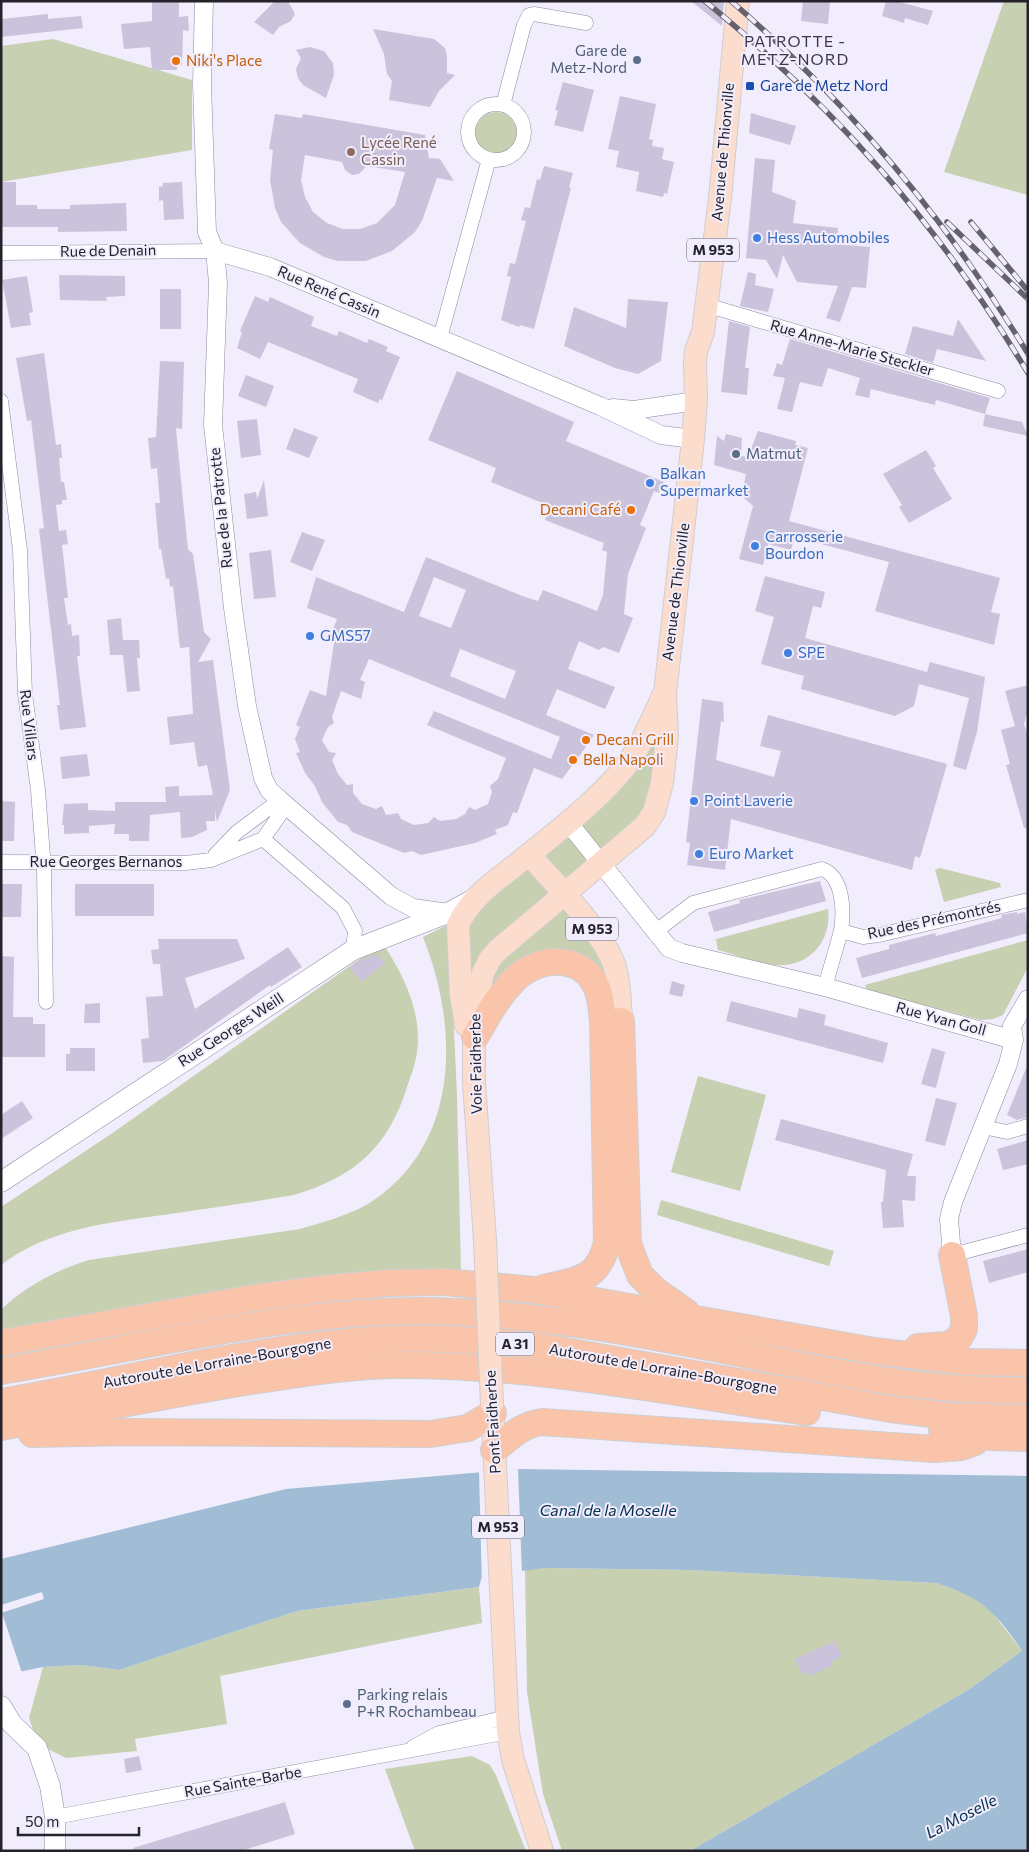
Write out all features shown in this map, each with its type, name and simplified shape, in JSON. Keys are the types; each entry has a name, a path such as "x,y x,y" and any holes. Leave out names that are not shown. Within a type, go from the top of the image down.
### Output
{"highway":[{"path":"475,1037 499,998 515,979 533,966 564,961 577,965 596,986 601,999 607,1242 604,1259 592,1274 570,1282 534,1290"},
{"path":"621,1021 628,1244 640,1275 656,1291 693,1317"},
{"path":"874,1351 948,1345 959,1338 964,1329 964,1316 952,1255"},
{"path":"1,1343 253,1298 388,1283 445,1282 534,1290 693,1317 874,1351 969,1362 1028,1363"},
{"name":"Autoroute de Lorraine-Bourgogne","path":"1,1371 254,1324 332,1314 390,1311 460,1312 559,1321 640,1334 874,1379 963,1388 1028,1390"},
{"name":"Autoroute de Lorraine-Bourgogne","path":"1,1402 167,1368 256,1353 348,1341 436,1339 496,1341 543,1347 890,1409 950,1416 1028,1418"},
{"path":"1,1427 207,1388 306,1373 390,1365 538,1371 807,1412 990,1437 1028,1438"},
{"path":"1,1436 127,1432 430,1434 468,1428 492,1409"},
{"path":"494,1450 517,1430 528,1424 542,1422 935,1449 961,1447 990,1437"}],"main road":[{"name":"Avenue de Thionville","path":"665,694 693,439 696,401 694,379 696,351 703,332 720,198 738,1"},
{"name":"M 953","path":"474,1083 461,995 458,925 472,900 529,854 618,776 632,758 665,694"},
{"name":"M 953","path":"564,895 645,826 654,812 662,783 667,737 665,694"},
{"name":"M 953","path":"529,854 564,895 608,952 616,970 621,1021"},
{"name":"Voie Faidherbe","path":"485,1240 474,1083 476,1001 483,972 490,959 564,895"},
{"name":"Rue Georges Weill","path":"1,1182 353,950 448,913 472,900"},
{"name":"Pont Faidherbe","path":"485,1240 505,1680"},
{"name":"M 953","path":"505,1680 513,1760 542,1851"},
{"path":"1,1706 12,1724 37,1748 50,1786 55,1816 54,1851"}],"street":[{"name":"Rue de la Patrotte","path":"204,1 202,84 207,232 215,251 218,283 213,425 232,608 247,706 264,778 269,790 390,896 413,908 448,913"},
{"path":"503,105 526,20 534,14 586,23"},
{"path":"490,105 503,105 519,116 524,127 524,138 520,148 512,155 504,159 489,159 481,156 473,148 469,138 469,127 473,117 480,110 490,105"},
{"path":"440,338 448,317 489,159"},
{"name":"Rue de Denain","path":"1,253 215,251"},
{"name":"Rue René Cassin","path":"215,251 261,263 600,406 661,435 693,439"},
{"name":"Rue Anne-Marie Steckler","path":"706,305 998,391"},
{"name":"Rue Villars","path":"1,401 4,448 20,550 25,694 38,790 43,862 46,1002"},
{"name":"Rue René Cassin","path":"600,406 634,410 696,401"},
{"path":"283,803 263,839 343,908 355,931 353,950"},
{"path":"211,860 237,832 283,803"},
{"name":"Rue Yvan Goll","path":"567,821 669,948 682,953 824,987 1014,1040"},
{"name":"Rue Georges Bernanos","path":"1,862 186,862 211,860 263,839"},
{"path":"655,932 693,903 822,869 832,875 836,882 844,911 841,931 824,987"},
{"name":"Rue des Prémontrés","path":"841,931 863,937 879,935 1028,900"},
{"path":"1028,999 1012,1026 1014,1040 1008,1064 949,1219 952,1255 1028,1235"},
{"path":"983,1127 1007,1132 1028,1126"},
{"path":"485,1722 495,1710 505,1680"},
{"name":"Rue Sainte-Barbe","path":"401,1753 439,1733 485,1722 508,1724"},
{"name":"Rue Sainte-Barbe","path":"55,1816 401,1753 508,1724"}],"green space":[{"path":"1004,1 1028,1 1028,195 944,172"},
{"path":"53,39 192,80 192,150 1,182 1,46"},
{"path":"496,112 511,118 517,133 511,148 496,154 481,148 475,133 481,118"},
{"path":"665,694 659,796 564,895 619,988 577,965 515,979 461,995 461,917 593,799"},
{"path":"940,868 1000,883 1001,887 944,902 935,870"},
{"path":"828,909 826,932 822,942 808,957 798,962 787,965 768,964 718,950 716,939"},
{"path":"449,924 457,1095 461,1274 1,1339 1,1310 20,1293 65,1269 89,1260 300,1229 337,1218 364,1206 401,1177 422,1148 436,1116 444,1081 446,1045 443,1008 435,972 423,937"},
{"path":"1028,940 1028,967 1003,1015 993,1019 981,1020 867,990 865,985"},
{"path":"385,947 400,972 411,999 415,1014 418,1043 414,1065 399,1108 390,1127 366,1157 334,1179 294,1195 126,1220 82,1229 40,1243 1,1265 1,1207 111,1134 374,949"},
{"path":"698,1076 766,1095 740,1191 671,1172"},
{"path":"661,1200 834,1251 829,1266 657,1215"},
{"path":"525,1569 690,1570 936,1583 961,1591 989,1608 1022,1651 968,1690 690,1851 562,1851 543,1794 527,1692"},
{"path":"479,1587 482,1623 220,1676 227,1724 135,1739 137,1751 66,1758 50,1750 34,1732 29,1718 43,1667 81,1665 119,1670 297,1611"},
{"path":"472,1756 490,1765 496,1775 526,1851 415,1851 385,1769"}],"water":[{"path":"518,1469 1028,1476 1028,1851 690,1851 968,1690 1022,1651 995,1616 976,1600 952,1588 936,1583 690,1570 545,1568 482,1576 479,1587 297,1611 119,1670 81,1665 43,1667 14,1673 1,1613 44,1599 42,1592 1,1605 1,1559 286,1489"}],"pier":[{"path":"518,1469 522,1573 483,1578 482,1586 479,1471"},
{"path":"1,1610 22,1673 1,1679"}],"building":[{"path":"152,1 179,1 179,17 188,16 189,31 183,30 182,65 177,65 177,70 152,70 150,47 124,49 121,24 152,21"},
{"path":"275,1 288,1 295,14 291,21 279,27 273,35 254,22"},
{"path":"691,1 724,1 722,26"},
{"path":"803,1 830,1 828,24 801,21"},
{"path":"886,1 896,1 933,11 928,25 905,18 904,23 882,16"},
{"path":"48,14 48,19 81,16 83,28 1,37 1,19"},
{"path":"373,29 434,39 445,48 447,73 455,75 439,91 430,107 389,100 392,81 387,74 384,54"},
{"path":"310,47 324,51 333,63 334,75 326,98 303,85 298,78 296,69 301,58 296,50"},
{"path":"563,82 594,90 583,132 554,125 558,111 555,110"},
{"path":"620,96 656,104 649,139 653,140 652,146 664,148 662,159 674,162 667,194 664,193 663,197 636,191 639,172 616,167 619,151 608,149"},
{"path":"751,113 796,126 790,145 749,133"},
{"path":"275,114 302,118 303,114 425,135 429,158 440,159 454,181 437,178 422,221 415,232 392,251 366,261 338,261 324,257 300,243 281,222 275,208 270,180 273,150 269,149","holes":["305,155 342,162 345,170 352,175 359,174 367,166 405,172 395,205 377,223 360,229 343,229 327,223 313,212 305,197 301,180"]},
{"path":"755,158 775,160 772,192 796,201 793,223 838,228 837,244 870,247 866,288 852,287 840,322 826,318 838,286 797,282 783,255 777,279 766,260 746,258"},
{"path":"544,166 573,173 569,187 571,188 534,329 520,325 519,327 501,320 511,277 507,276 510,263 515,264 526,221 521,220 525,207 530,208 537,179 540,180"},
{"path":"1,182 16,182 16,205 37,205 37,209 70,209 70,205 126,203 127,231 58,232 58,227 1,227"},
{"path":"182,182 184,219 164,220 163,200 159,201 159,187 163,186 163,183"},
{"path":"748,272 756,274 755,285 774,289 768,312 740,306"},
{"path":"59,275 125,276 125,296 106,297 107,301 60,300"},
{"path":"27,276 33,312 29,313 31,325 11,328 2,280"},
{"path":"160,289 181,289 181,329 160,329"},
{"path":"255,296 268,302 270,297 314,317 311,326 337,336 339,331 367,343 369,339 388,347 386,351 400,357 382,400 380,399 378,403 353,392 358,379 268,342 260,359 237,348 242,332 240,331"},
{"path":"628,299 668,302 661,361 638,374 615,368 564,346 574,307 626,328"},
{"path":"958,319 986,361 937,349 933,363 905,354 913,326 953,336"},
{"path":"729,321 750,327 745,368 749,368 747,395 721,392"},
{"path":"790,339 990,398 985,414 936,400 935,405 871,389 869,398 855,395 860,378 828,368 822,387 800,382 792,412 777,409 785,378 773,376 777,363 782,365"},
{"path":"44,353 56,445 61,444 62,458 59,458 61,482 64,482 67,500 62,500 62,504 56,505 59,531 66,530 68,544 62,545 68,598 64,598 68,625 71,624 72,636 79,635 80,656 77,656 86,727 60,730 57,705 60,705 39,529 44,528 31,420 27,421 16,358"},
{"path":"160,361 184,362 182,429 176,428 182,491 188,549 193,554 204,632 211,639 198,662 213,660 230,790 217,822 215,811 215,821 206,821 207,830 192,837 181,838 180,812 150,815 149,841 129,841 129,834 114,834 115,824 89,826 89,833 64,834 64,825 62,825 64,804 88,803 88,810 115,811 115,802 166,802 165,787 179,786 179,796 213,795 207,765 198,767 194,742 170,745 167,717 193,714 189,647 180,648 173,586 170,587 169,578 166,579 161,549 159,549 155,503 160,503 157,468 151,469 148,438 156,437"},
{"path":"457,371 574,422 566,441 664,482 659,493 654,491 640,525 646,528 628,574 624,614 633,618 619,653 603,647 599,650 579,641 568,669 615,687 605,709 557,689 546,715 594,735 562,779 534,768 517,813 513,812 508,825 495,830 497,834 475,843 421,855 412,851 404,853 352,832 347,825 338,822 322,802 296,753 300,752 295,739 300,727 296,725 310,690 326,696 335,636 331,635 337,619 307,608 316,577 404,612 426,557 525,597 538,601 543,590 597,611 603,595 607,552 602,550 604,543 545,520 550,506 491,482 496,468 428,440","holes":["434,577 466,590 451,628 419,616","460,649 516,671 505,699 450,676","369,659 560,737 551,759 434,711 427,725 506,758 498,779 490,786 492,792 488,804 475,810 469,807 465,814 456,819 440,821 434,817 428,823 414,825 401,819 398,813 386,815 382,806 376,809 362,804 353,793 353,784 347,785 338,774 332,760 336,753 329,752 322,740 328,727 334,723 332,717 341,691 361,699 365,682 360,680"]},
{"path":"246,375 274,386 266,407 238,396"},
{"path":"985,414 1022,422 1028,436 983,426"},
{"path":"257,419 261,455 241,458 237,421"},
{"path":"294,428 318,437 309,458 286,449"},
{"path":"758,431 796,441 795,445 808,448 789,521 1000,578 991,612 1000,614 994,645 875,611 889,562 795,537 791,550 768,544 763,565 739,559 753,506 744,498 748,485 744,484 746,474 714,465 717,436 724,441 726,434 742,438 741,456 748,457"},
{"path":"926,450 936,466 933,468 952,499 909,523 899,507 902,505 883,474"},
{"path":"264,480 268,516 247,519 244,494 256,492 257,499"},
{"path":"302,532 325,540 312,571 290,562"},
{"path":"271,550 276,597 254,599 249,553"},
{"path":"765,576 825,592 821,608 813,606 805,638 927,672 930,662 985,677 977,732 966,770 953,766 969,698 919,684 914,706 895,716 801,689 804,676 761,664 774,617 755,611"},
{"path":"121,618 123,640 139,640 140,658 137,658 140,691 127,692 123,655 110,655 107,620"},
{"path":"1028,685 1028,709 1024,724 1028,736 1028,828 1024,828 1006,765 1010,764 1001,730 1015,726 1005,691"},
{"path":"702,699 723,702 724,722 721,721 716,760 774,777 781,751 760,746 768,715 947,764 920,858 915,856 912,870 731,819 725,870 687,865 690,843 686,842"},
{"path":"87,754 90,776 62,779 60,757"},
{"path":"1,801 15,802 14,841 1,841"},
{"path":"820,881 826,901 714,932 708,912 740,903 739,900"},
{"path":"1,884 22,884 21,917 1,917"},
{"path":"75,884 154,884 154,916 75,916"},
{"path":"1017,912 1017,914 1025,912 1028,933 862,978 856,958 889,949 889,945 935,933 936,936 1002,918 1001,915"},
{"path":"158,939 237,939 245,959 185,978 195,1009 288,947 302,967 271,987 270,985 163,1061 143,1063 141,1039 149,1038 146,997 163,996 160,964 153,964 151,950 159,949"},
{"path":"376,954 385,963 362,982 350,968 358,961"},
{"path":"1,956 14,957 13,1017 33,1017 33,1024 45,1024 45,1057 1,1057"},
{"path":"672,981 685,985 682,997 669,994"},
{"path":"731,1001 797,1018 799,1008 826,1015 824,1025 888,1043 883,1063 726,1021"},
{"path":"100,1003 100,1023 84,1023 85,1004"},
{"path":"70,1048 95,1048 95,1071 66,1071 66,1054 70,1054"},
{"path":"932,1048 945,1052 936,1088 921,1084"},
{"path":"1027,1066 1028,1117 1017,1120 1007,1115"},
{"path":"936,1098 957,1103 945,1146 925,1141"},
{"path":"22,1101 33,1118 1,1139 1,1115"},
{"path":"781,1119 913,1154 907,1176 916,1176 915,1201 902,1200 904,1227 883,1228 881,1202 883,1202 886,1170 775,1140"},
{"path":"1028,1140 1028,1164 1003,1170 997,1149"},
{"path":"1028,1249 1028,1272 989,1283 983,1261"},
{"path":"835,1641 842,1656 831,1662 832,1666 809,1676 807,1672 802,1674 795,1659"},
{"path":"139,1756 142,1770 126,1773 124,1759"},
{"path":"285,1802 295,1834 241,1851 134,1851 133,1848"}],"railway":[{"path":"705,1 754,42 799,85 883,172 958,267 1028,373"},
{"path":"731,1 816,80 894,166 964,257 1028,354"},
{"path":"947,222 1028,299"},
{"path":"971,222 1028,291"}],"place":[{"name":"Gare de Metz-Nord","path":"637,60"},
{"name":"Niki's Place","path":"176,61"},
{"name":"Gare de Metz Nord","path":"750,86"},
{"name":"Lycée René Cassin","path":"351,152"},
{"name":"Hess Automobiles","path":"757,238"},
{"name":"Matmut","path":"736,454"},
{"name":"Balkan Supermarket","path":"650,483"},
{"name":"Decani Café","path":"631,510"},
{"name":"Carrosserie Bourdon","path":"755,546"},
{"name":"GMS57","path":"310,636"},
{"name":"SPE","path":"788,653"},
{"name":"Decani Grill","path":"586,740"},
{"name":"Bella Napoli","path":"573,760"},
{"name":"Point Laverie","path":"694,801"},
{"name":"Euro Market","path":"699,854"},
{"name":"Parking relais P+R Rochambeau","path":"347,1704"}],"district":[{"name":"PATROTTE - METZ-NORD","path":"795,50"}],"water label":[{"name":"Canal de la Moselle","path":"608,1510"},
{"name":"La Moselle","path":"961,1816"}]}
